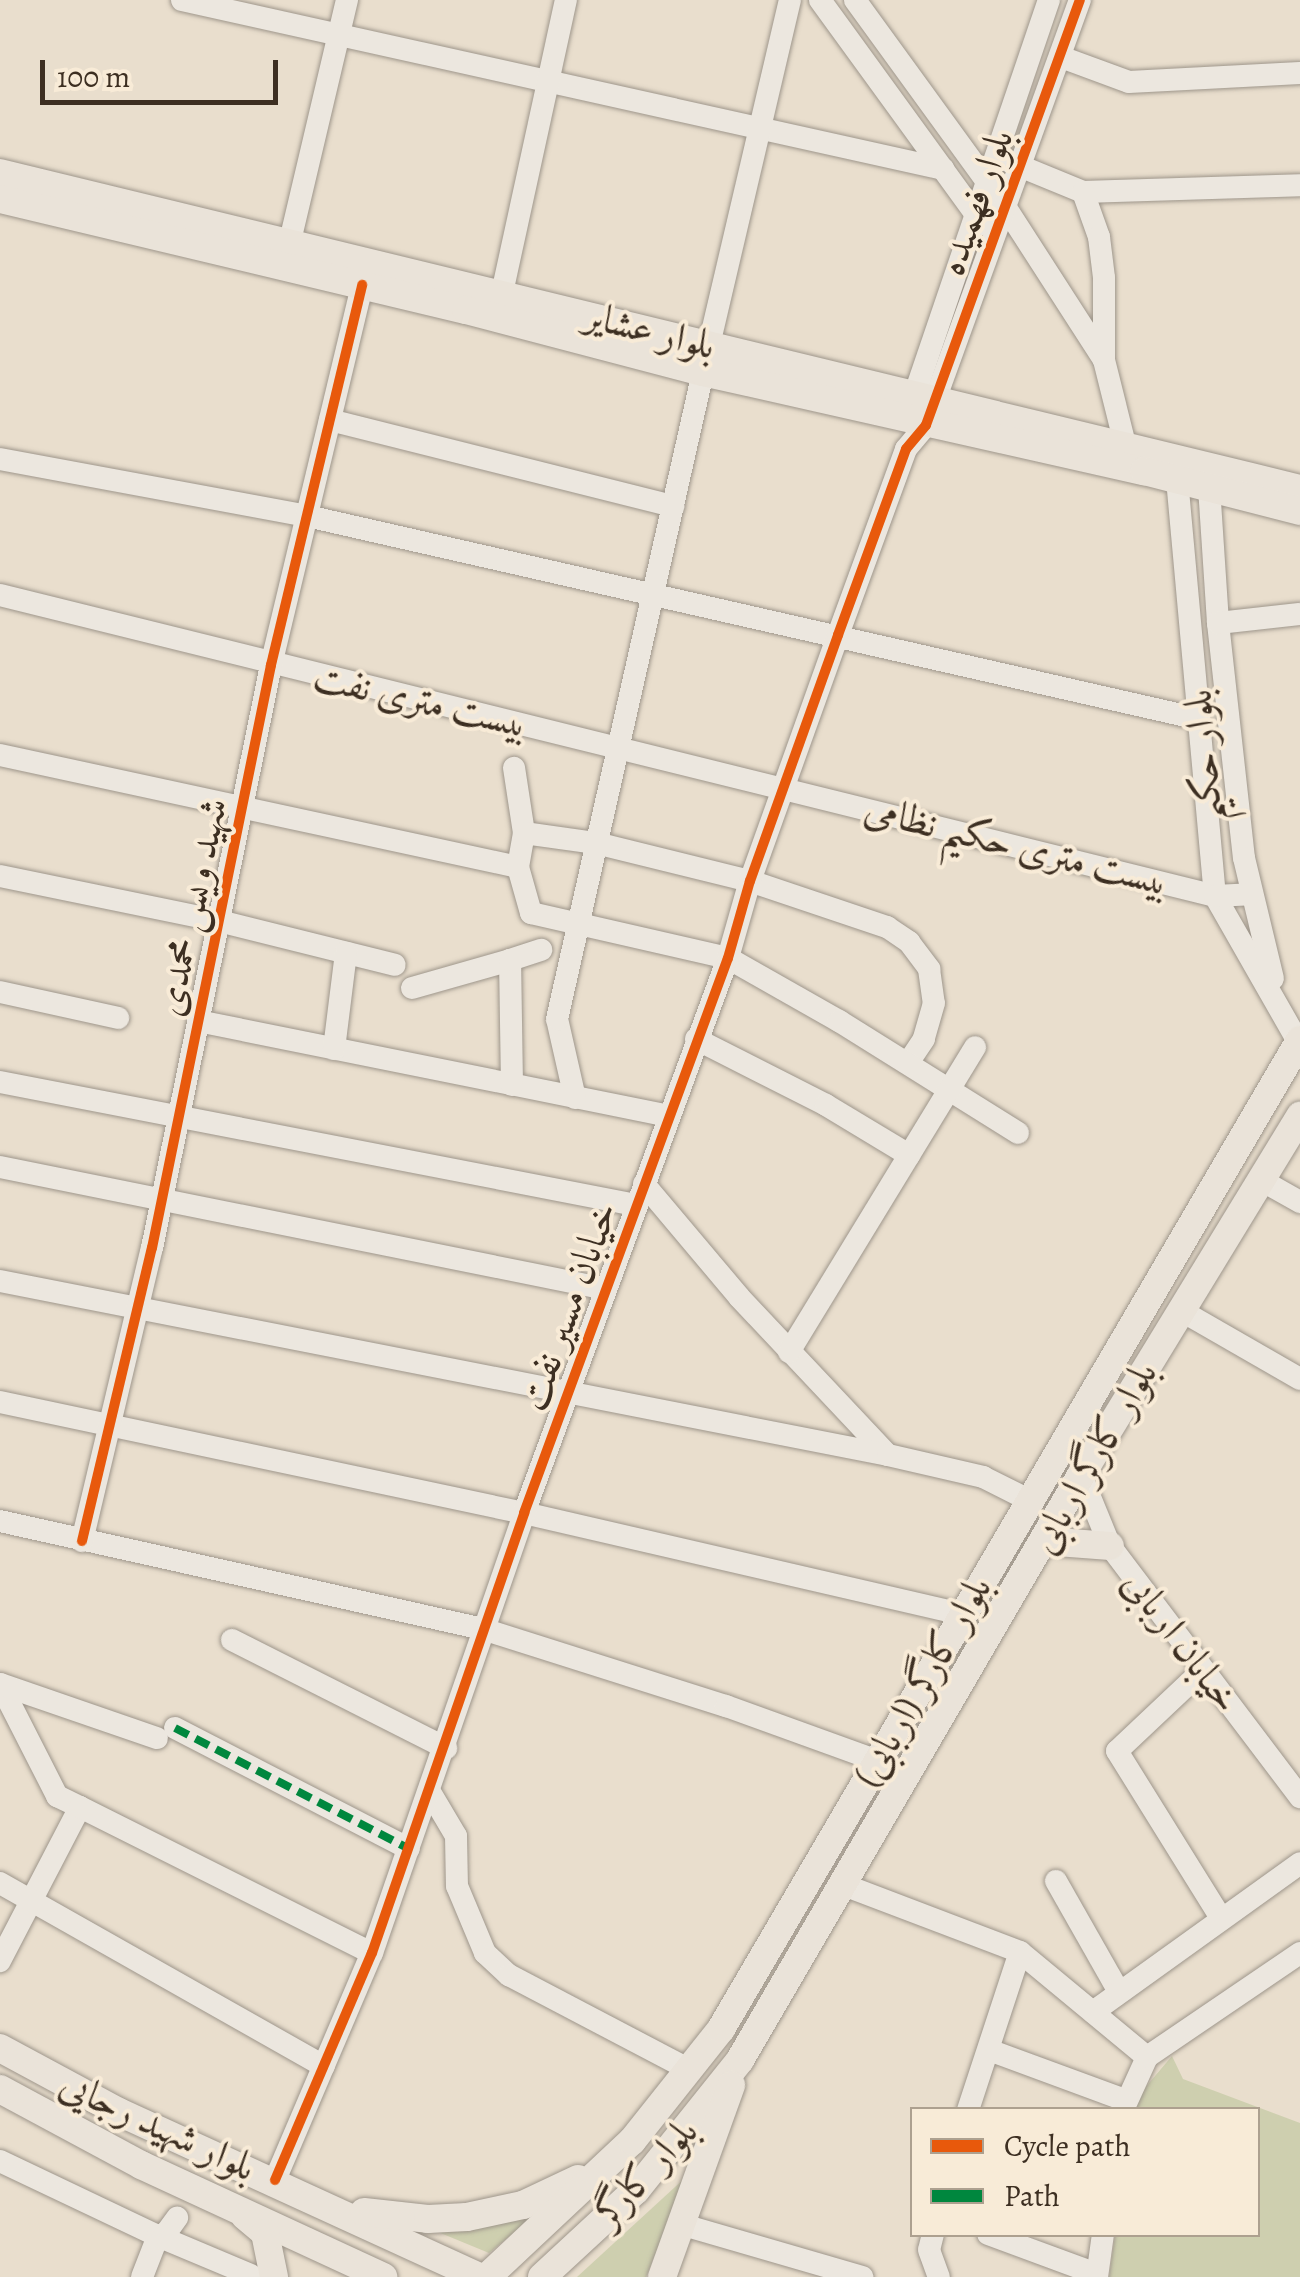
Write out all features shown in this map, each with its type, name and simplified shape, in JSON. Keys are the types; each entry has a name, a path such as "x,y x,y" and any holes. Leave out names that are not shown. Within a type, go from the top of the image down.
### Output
{"main road":[{"name":"بلوار عشایر","path":"0,172 502,293 706,359"},
{"name":"بلوار عشایر","path":"0,199 920,410 1300,511"},
{"name":"بلوار عشایر","path":"920,410 1125,444 1300,489"},
{"name":"بلوار کارگر (اربابی)","path":"487,2277 632,2142 690,2070 780,1931 875,1760 1299,1041"},
{"name":"بلوار کارگر اربابی","path":"740,2060 1081,1476 1300,1116"},
{"path":"1044,1540 1110,1546"},
{"name":"بلوار شهید رجایی","path":"0,2048 119,2112 275,2180 480,2277"},
{"path":"662,2277 740,2060"},
{"name":"بلوار کارگر","path":"542,2277 636,2190 740,2060"},
{"name":"بلوار شهید رجایی","path":"0,2089 141,2165 383,2277"},
{"path":"325,2204 416,2218 488,2214 552,2194 632,2142"},
{"path":"608,2165 608,2188 620,2194 636,2190"},
{"path":"228,2203 265,2233 263,2276"}],"street":[{"path":"182,0 945,172"},
{"path":"290,242 347,0"},
{"path":"502,293 566,0"},
{"path":"575,1098 557,1019 790,0"},
{"name":"بلوار فهمیده","path":"920,410 987,181 1049,0"},
{"name":"بلوار فهمیده","path":"920,410 1006,208 1080,0"},
{"path":"1038,264 994,238 827,9 856,1 1006,208 1038,264 1104,360"},
{"path":"1060,57 1128,82 1300,74"},
{"path":"998,153 1020,168 1082,192 1300,185"},
{"path":"1082,192 1099,236 1104,278 1104,360 1125,444"},
{"name":"شهید ویس محمدی","path":"82,1541 162,1200 272,666 362,285"},
{"name":"خیابان مسیر نفت","path":"275,2180 372,1953 446,1748 524,1513 728,958 750,881 920,410"},
{"path":"330,420 673,506"},
{"path":"0,459 307,516 1199,719"},
{"name":"بلوار حکیم","path":"1177,479 1216,896 1299,1041"},
{"name":"بلوار حکیم","path":"1209,487 1218,623 1250,894 1284,1016"},
{"name":"بیست متری نفت","path":"0,595 272,666 785,787"},
{"path":"1218,623 1300,614"},
{"path":"0,755 518,866"},
{"path":"514,768 524,833 518,866 531,913 728,958 908,1062 1018,1133"},
{"name":"بیست متری حکیم نظامی","path":"785,787 1216,896 1250,894"},
{"path":"524,833 596,843 750,881 887,926 908,942 929,969 934,1003 924,1039 908,1062"},
{"path":"0,876 219,921 395,965"},
{"path":"412,988 541,950"},
{"path":"334,1049 346,953"},
{"path":"510,960 512,1085"},
{"path":"0,992 118,1018"},
{"path":"198,1021 668,1116"},
{"path":"696,1038 826,1105 909,1155"},
{"path":"788,1352 975,1047"},
{"path":"0,1082 178,1118 640,1194 888,1455"},
{"path":"0,1167 606,1289"},
{"path":"1261,1180 1300,1202"},
{"path":"0,1281 888,1455 983,1477 1029,1500"},
{"path":"1180,1310 1300,1379"},
{"path":"0,1402 524,1513 961,1614"},
{"name":"خیابان اربابی","path":"1081,1476 1110,1546 1300,1797"},
{"path":"0,1521 483,1630 726,1706 875,1760"},
{"path":"232,1640 446,1748"},
{"path":"1203,1670 1116,1752 1221,1918"},
{"path":"0,1684 166,1733 409,1849"},
{"path":"0,1684 57,1796 76,1813 372,1953"},
{"path":"430,1792 456,1836 457,1886 485,1953 510,1975 690,2070"},
{"path":"0,1961 76,1813"},
{"path":"1093,2012 1300,1863"},
{"path":"1056,1881 1120,1992"},
{"path":"0,1883 324,2066"},
{"path":"844,1885 1020,1952 1147,2057"},
{"path":"969,2107 1020,1952"},
{"path":"990,2050 1124,2105 1147,2057 1300,1953"},
{"path":"0,2160 158,2236 263,2276"},
{"path":"142,2277 158,2236 166,2233 177,2218"},
{"path":"680,2224 862,2277"},
{"path":"932,2237 930,2250 939,2277"},
{"path":"996,2237 1097,2276 1103,2237"}],"green space":[{"path":"1172,2056 1183,2079 1257,2107 1132,2107"},
{"path":"1260,2108 1300,2123 1300,2277 1109,2277 1115,2237 1260,2237"},
{"path":"687,2176 646,2277 577,2277"},
{"path":"539,2212 489,2253 438,2232"}],"marked path":[{"path":"175,1728 409,1849"}],"cycle path":[{"path":"275,2180 372,1953 524,1513 728,958 750,881 838,635 906,449 926,425 1080,0"},
{"path":"82,1541 152,1248 271,665 362,285"}]}
